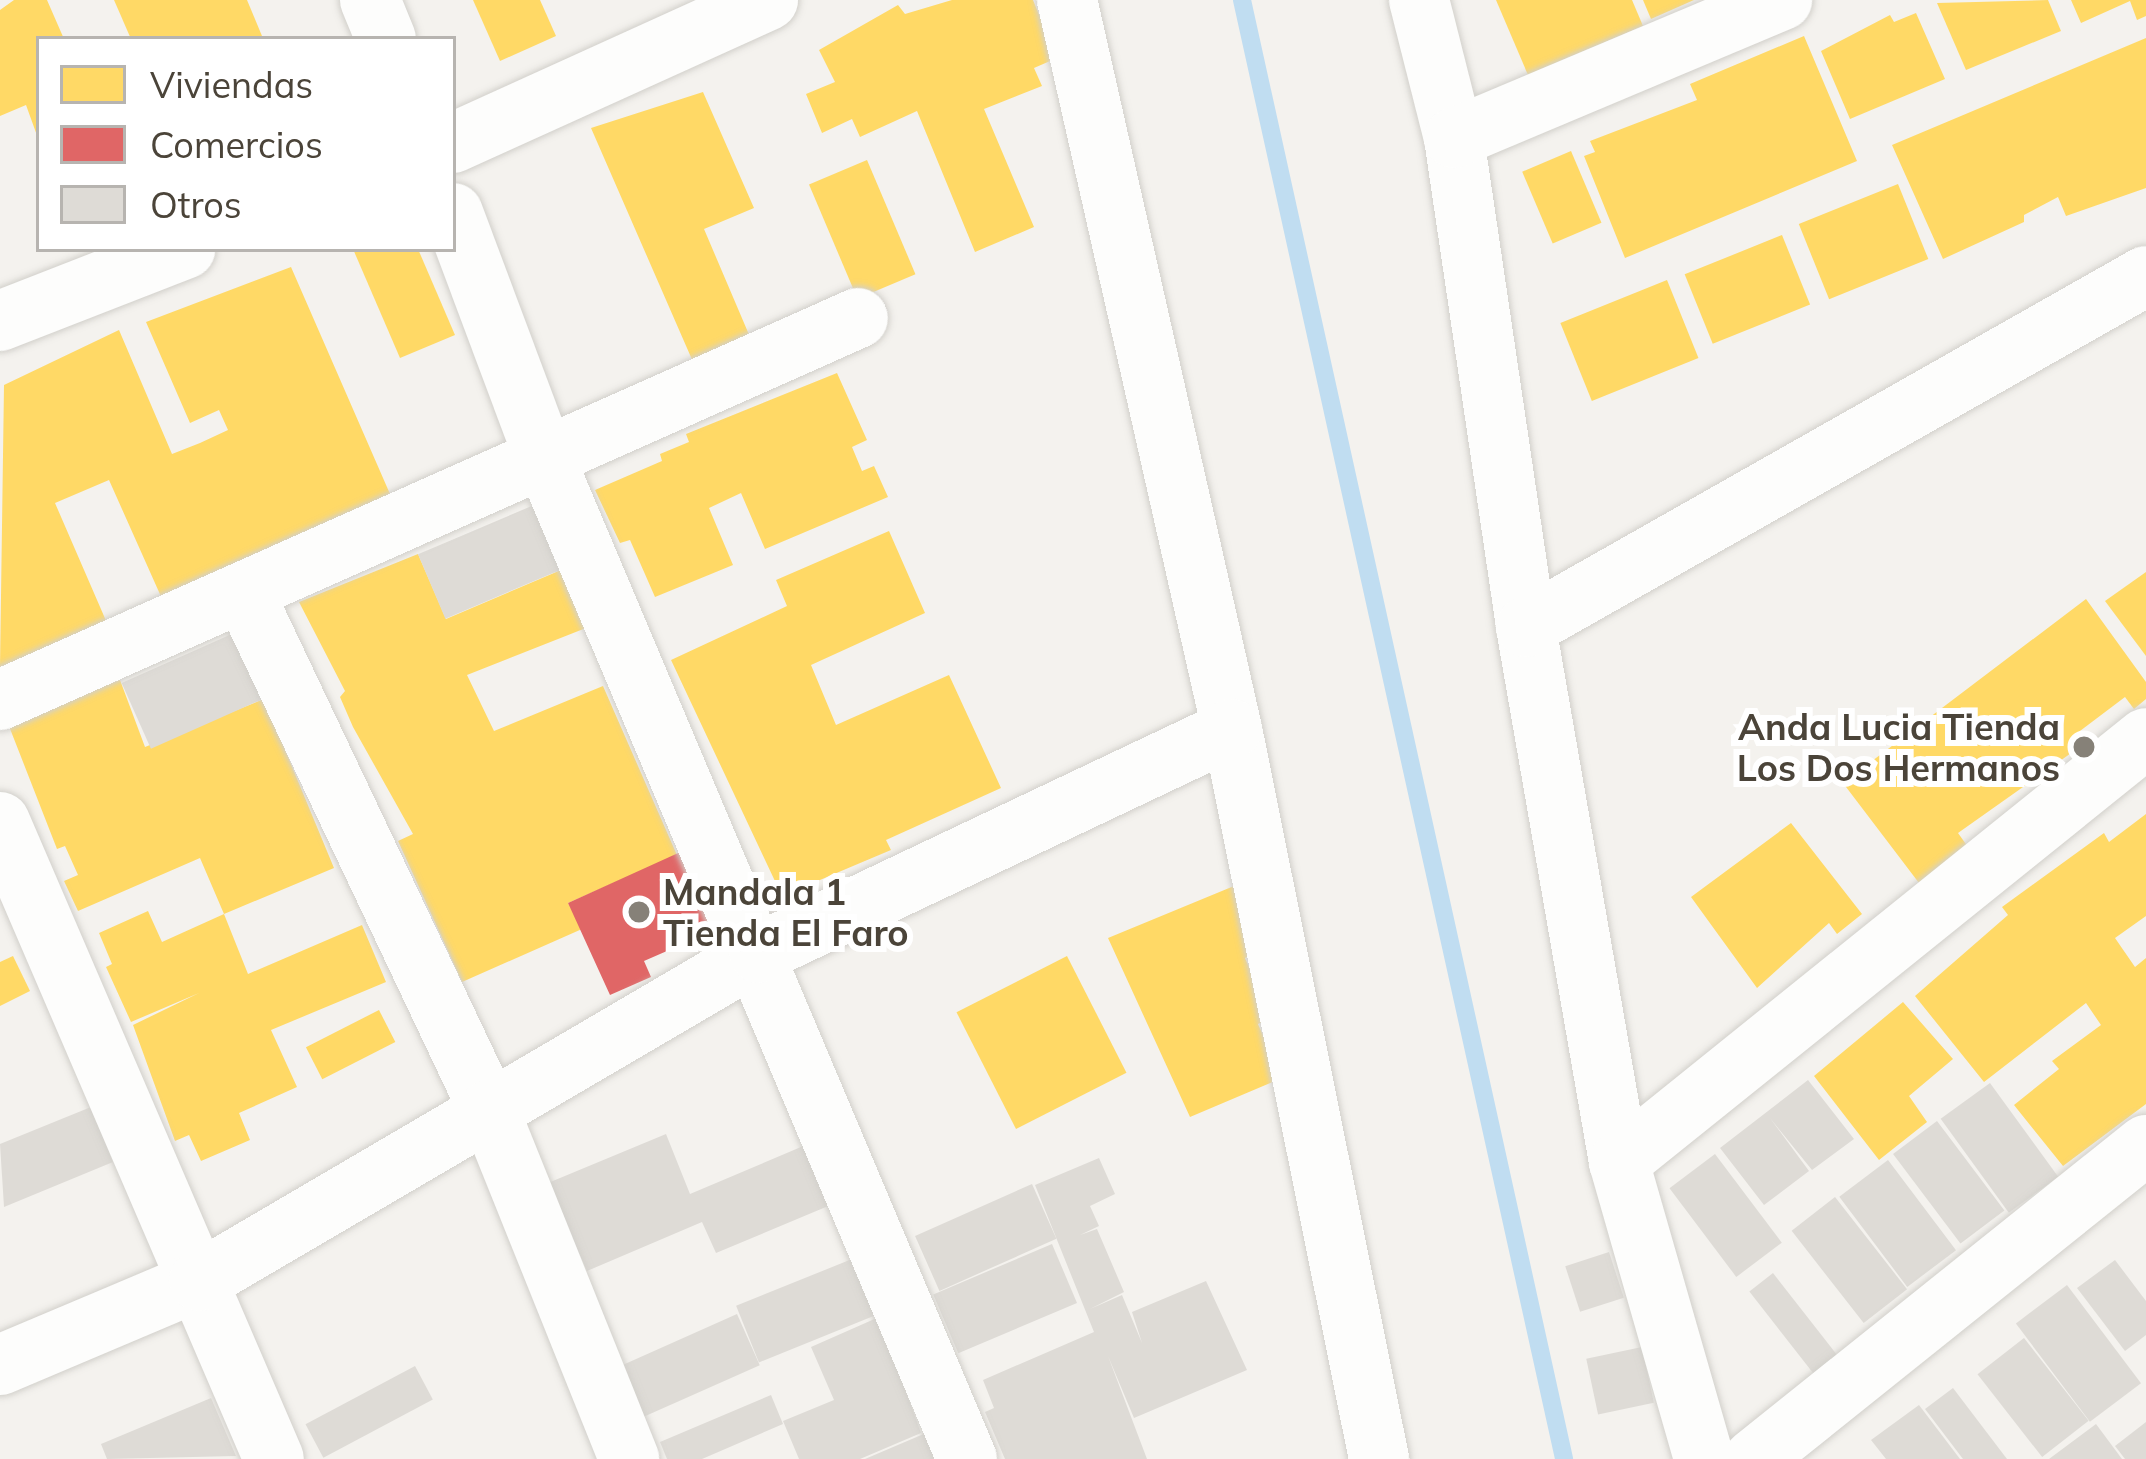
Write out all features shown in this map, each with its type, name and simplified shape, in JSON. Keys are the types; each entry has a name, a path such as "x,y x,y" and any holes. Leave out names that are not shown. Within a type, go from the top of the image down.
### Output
{"street":[{"path":"370,0 385,36"},
{"path":"456,142 768,0"},
{"path":"1067,0 1232,729 1378,1459"},
{"path":"1420,0 1454,138 1526,627 1618,1162 1704,1459"},
{"path":"1454,138 1782,0"},
{"path":"456,221 545,459 759,953 968,1459"},
{"path":"0,321 177,252"},
{"path":"1526,627 2146,276"},
{"path":"0,700 858,318"},
{"path":"244,595 490,1110 629,1459"},
{"path":"0,1365 199,1281 759,953 1232,729"},
{"path":"1618,1162 2146,738"},
{"path":"0,822 274,1459"},
{"path":"1754,1459 2146,1145"}],"building: Viviendas":[{"path":"14,0 47,0 63,36 36,36 36,133 26,105 0,116 0,10"},
{"path":"114,0 247,0 262,36 130,36"},
{"path":"473,0 540,0 556,36 500,61"},
{"path":"952,0 1033,0 1057,58 1034,68 1042,86 984,109 1034,227 975,252 917,111 860,137 852,119 822,133 806,94 835,82 819,50 898,5 905,14"},
{"path":"1496,0 1632,0 1643,26 1528,75"},
{"path":"1643,0 1694,0 1651,19"},
{"path":"2048,0 2061,31 1966,70 1937,3"},
{"path":"2071,0 2146,0 2146,16 2137,20 2130,1 2081,23"},
{"path":"1916,13 1945,79 1850,119 1821,51 1890,15 1894,22"},
{"path":"1804,36 1857,161 1625,258 1584,156 1595,152 1590,141 1697,100 1690,84"},
{"path":"2146,38 2146,188 2066,216 2058,197 2024,215 2024,222 1943,259 1892,145"},
{"path":"703,92 754,208 704,229 753,344 697,371 591,128"},
{"path":"1571,151 1601,223 1553,244 1522,172"},
{"path":"867,160 915,274 857,299 809,185"},
{"path":"1898,184 1928,259 1829,299 1799,224"},
{"path":"1782,235 1810,305 1713,344 1685,274"},
{"path":"354,252 419,252 455,335 400,358"},
{"path":"291,267 390,494 163,601 109,480 55,503 107,623 0,667 4,385 119,330 172,454 200,443 228,430 219,410 190,423 146,322"},
{"path":"1667,280 1698,358 1592,401 1560,323"},
{"path":"837,373 867,440 852,447 862,471 874,466 888,497 765,549 741,493 709,508 733,565 655,597 630,540 620,543 595,490 662,461 660,454 689,442 686,434"},
{"path":"889,531 925,613 811,665 836,725 949,675 1001,788 886,840 891,850 782,896 671,660 787,606 776,580"},
{"path":"418,554 446,619 561,570 591,626 467,675 494,731 603,686 677,855 568,903 582,929 462,982 398,841 413,834 353,727 340,697 345,691 299,602"},
{"path":"2146,572 2146,656 2105,601"},
{"path":"2086,599 2146,682 2146,699 2134,709 2125,697 2076,734 2084,744 1958,833 1968,847 1919,883 1843,783"},
{"path":"120,680 145,747 264,699 334,868 224,914 200,858 78,911 64,881 78,875 65,846 57,849 7,721"},
{"path":"2146,814 2146,916 2115,938 2135,967 2146,958 2146,1104 2063,1166 2014,1105 2059,1069 2052,1061 2101,1025 2086,1003 1984,1082 1915,996 2008,915 2002,907 2104,833 2109,842"},
{"path":"1791,823 1862,914 1837,934 1829,923 1757,988 1691,897"},
{"path":"1234,886 1261,950 1245,958 1271,1017 1258,1024 1282,1078 1190,1117 1108,938"},
{"path":"148,911 162,942 224,914 248,974 362,925 386,982 271,1030 297,1087 239,1113 250,1140 201,1161 189,1135 175,1141 133,1025 199,993 131,1022 106,967 112,964 99,933"},
{"path":"13,956 30,991 0,1006 0,962"},
{"path":"1067,956 1126,1073 1016,1129 957,1012"},
{"path":"1903,1002 1953,1059 1909,1096 1927,1122 1879,1160 1814,1076"},
{"path":"379,1010 395,1042 322,1079 306,1047"}],"building: Comercios":[{"path":"687,849 722,927 644,961 651,977 610,995 568,903"}],"building: Otros":[{"path":"534,505 561,569 445,619 418,554"},
{"path":"234,633 263,699 151,749 122,683"},
{"path":"1808,1080 1854,1139 1812,1170 1770,1118 1809,1171 1764,1205 1720,1148"},
{"path":"1990,1083 2058,1177 2009,1213 1941,1119"},
{"path":"91,1107 113,1162 4,1207 0,1144"},
{"path":"1937,1121 2004,1210 1960,1244 1893,1154"},
{"path":"666,1134 690,1194 808,1144 833,1204 716,1253 702,1222 587,1271 548,1183"},
{"path":"1715,1154 1782,1243 1736,1277 1669,1188"},
{"path":"1099,1158 1115,1194 1090,1206 1099,1226 1080,1235 1097,1229 1124,1292 1090,1309 1122,1295 1142,1343 1132,1312 1206,1281 1247,1370 1134,1418 1108,1356 1147,1459 1005,1459 985,1412 994,1408 983,1380 1094,1332 1035,1185"},
{"path":"1888,1160 1956,1250 1907,1287 1839,1197"},
{"path":"1032,1184 1056,1239 939,1291 915,1236"},
{"path":"1835,1197 1907,1289 1864,1323 1792,1231"},
{"path":"1052,1244 1077,1303 958,1353 933,1294"},
{"path":"1609,1252 1624,1298 1580,1312 1565,1266"},
{"path":"852,1259 875,1316 759,1362 736,1306"},
{"path":"2115,1260 2146,1301 2146,1335 2125,1351 2077,1288"},
{"path":"1773,1273 1847,1368 1823,1386 1749,1291"},
{"path":"2067,1285 2141,1383 2090,1422 2016,1324"},
{"path":"737,1314 760,1365 644,1417 621,1366"},
{"path":"879,1317 921,1433 860,1459 799,1459 783,1421 834,1400 811,1347"},
{"path":"2024,1338 2089,1421 2042,1457 1978,1374"},
{"path":"1642,1347 1654,1403 1598,1415 1586,1359"},
{"path":"415,1366 433,1400 323,1458 306,1424"},
{"path":"1953,1388 2007,1459 1963,1459 1925,1409"},
{"path":"771,1395 783,1424 702,1459 667,1459 660,1442"},
{"path":"211,1398 236,1456 107,1459 101,1444"},
{"path":"1919,1405 1960,1459 1886,1459 1871,1440"},
{"path":"2146,1422 2146,1459 2125,1459 2115,1446"},
{"path":"2096,1424 2122,1459 2049,1459"},
{"path":"926,1433 937,1459 865,1459"}],"waterway":[{"path":"1242,0 1564,1459"}],"place":[{"name":"Anda Lucia Tienda Los Dos Hermanos","path":"2084,747"},
{"name":"Mandala 1 Tienda El Faro","path":"639,912"}]}
